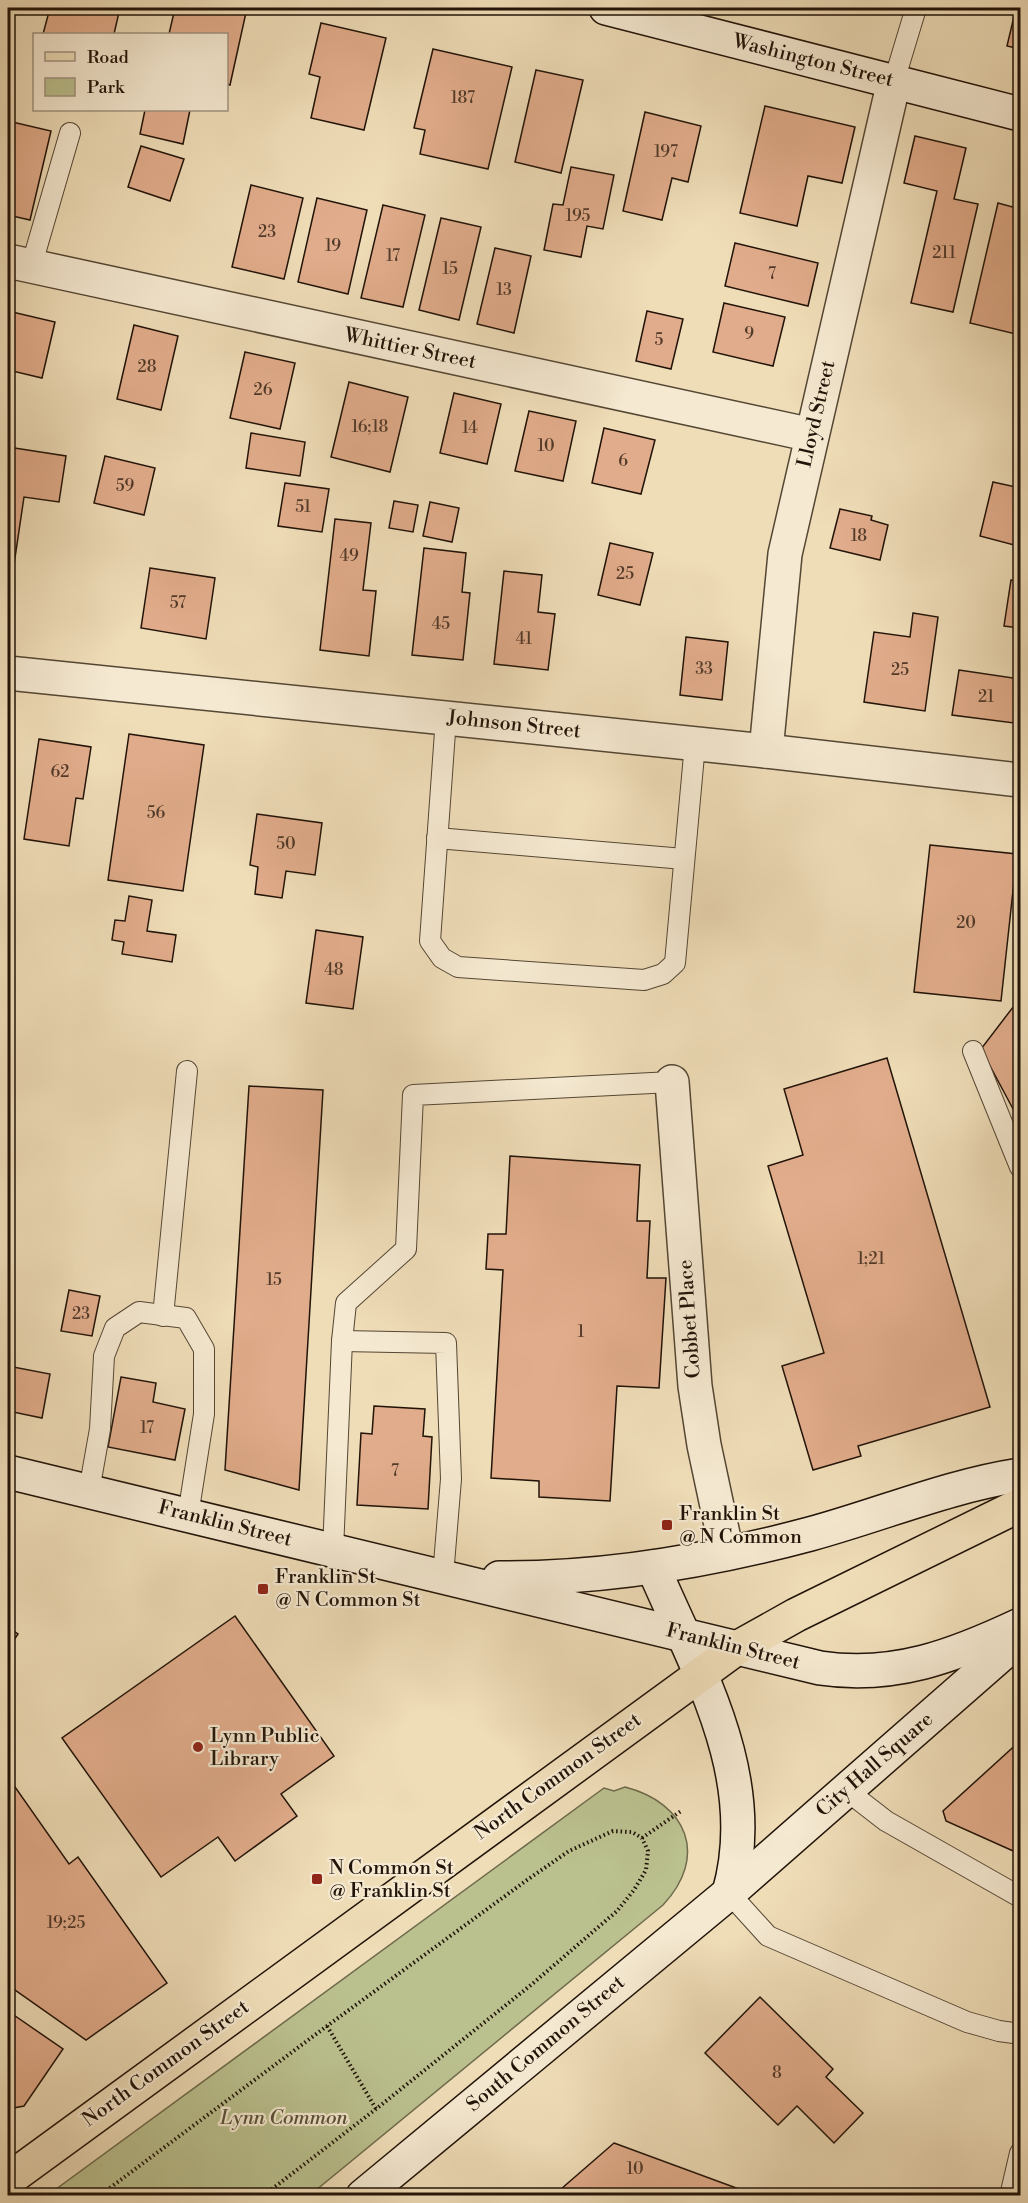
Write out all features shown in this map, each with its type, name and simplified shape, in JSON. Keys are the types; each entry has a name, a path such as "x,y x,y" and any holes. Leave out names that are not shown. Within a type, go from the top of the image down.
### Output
{"main road":[{"name":"Washington Street","path":"606,8 1020,114"},
{"name":"Lloyd Street","path":"766,751 785,554 894,81"},
{"name":"Whittier Street","path":"19,264 812,435"},
{"name":"Johnson Street","path":"8,673 766,751 1020,780"},
{"name":"Cobbet Place","path":"672,1082 695,1386 704,1445 728,1553"},
{"name":"Franklin Street","path":"8,1472 820,1668 859,1672 880,1671 925,1663 969,1648 1020,1625"},
{"name":"Franklin Street","path":"443,1576 546,1577 653,1567 808,1535 967,1486 1020,1475"},
{"name":"North Common Street","path":"8,2180 737,1648 786,1620 1020,1505"},
{"path":"653,1567 722,1727 728,1750 736,1795 737,1850 729,1893"},
{"name":"City Hall Square","path":"729,1893 1020,1638"},
{"name":"South Common Street","path":"363,2196 729,1893"}],"lane":[{"path":"894,81 916,8"},
{"path":"19,264 70,133"},
{"path":"446,718 430,941 442,958 458,967 644,980 663,974 675,963 695,744"},
{"path":"437,838 684,859"},
{"path":"973,1051 1020,1167"},
{"path":"163,1316 187,1071"},
{"path":"333,1550 345,1303 406,1249 413,1095 672,1082"},
{"path":"89,1491 100,1429 104,1356 115,1328 139,1312 186,1318 204,1349 204,1414 188,1515"},
{"path":"342,1341 446,1343 452,1479 443,1576"},
{"path":"846,1790 902,1831 1020,1897"},
{"path":"729,1893 768,1936 967,2022 1020,2034"},
{"path":"1010,2196 1020,2153"}],"path":[{"path":"642,1838 681,1811"},
{"path":"99,2196 327,2026 569,1851 613,1831 632,1832 642,1838 648,1851 646,1870 617,1911 531,1985 263,2196"},
{"path":"327,2026 376,2109"}],"green space":[{"name":"Lynn Common","path":"625,1787 664,1805 676,1818 684,1834 688,1850 685,1868 677,1887 663,1905 310,2195 48,2195 604,1788 614,1791"}],"building":[{"path":"50,8 120,8 114,33 43,33"},
{"path":"175,8 247,8 230,85 228,84 228,33 169,33"},
{"path":"1016,8 1020,8 1020,49 1007,46"},
{"path":"321,23 386,38 364,130 311,118 320,77 309,74"},
{"path":"433,49 512,67 488,169 420,154 425,130 414,128"},
{"path":"536,70 583,80 561,173 515,162"},
{"path":"765,106 855,127 842,183 808,176 797,226 740,213"},
{"path":"145,111 190,111 183,144 140,134"},
{"path":"645,112 701,126 688,182 672,178 662,220 623,211"},
{"path":"8,121 51,131 30,220 8,215"},
{"path":"915,136 966,148 954,199 978,204 953,312 911,303 937,191 904,183"},
{"path":"141,146 184,159 170,201 128,187"},
{"path":"571,167 614,175 603,229 587,226 581,257 544,250 553,204 563,205"},
{"path":"251,185 303,198 284,279 232,267"},
{"path":"317,198 367,210 348,294 298,282"},
{"path":"998,203 1020,209 1018,229 1020,229 1020,335 970,323"},
{"path":"383,205 425,215 403,307 361,298"},
{"path":"441,218 481,227 459,320 419,310"},
{"path":"735,243 818,263 808,306 725,286"},
{"path":"495,248 531,256 514,333 477,324"},
{"path":"724,303 785,317 773,366 713,352"},
{"path":"8,311 55,322 42,378 8,370"},
{"path":"647,311 683,319 671,369 636,361"},
{"path":"134,325 178,336 161,410 117,399"},
{"path":"245,352 295,363 280,429 230,418"},
{"path":"349,382 408,397 390,472 331,457"},
{"path":"454,393 501,404 487,464 440,453"},
{"path":"529,411 576,421 563,481 515,471"},
{"path":"604,428 655,440 641,494 592,483"},
{"path":"251,433 305,442 300,476 246,468"},
{"path":"8,447 66,456 59,502 24,497 8,605"},
{"path":"105,456 155,468 144,515 94,503"},
{"path":"993,482 1020,488 1018,546 980,536"},
{"path":"285,483 329,489 322,532 278,526"},
{"path":"394,501 418,505 413,532 389,528"},
{"path":"430,502 459,508 452,542 423,536"},
{"path":"840,509 872,516 871,520 888,525 880,560 830,548"},
{"path":"335,519 371,523 363,590 376,591 369,656 320,650"},
{"path":"610,543 653,553 640,605 598,595"},
{"path":"424,548 466,553 462,592 470,593 463,660 412,655"},
{"path":"150,568 215,578 206,639 141,628"},
{"path":"504,571 542,575 538,612 555,614 548,670 494,664"},
{"path":"1011,580 1020,581 1020,628 1004,626"},
{"path":"913,613 938,617 925,711 864,702 874,632 910,637"},
{"path":"686,637 728,642 722,700 680,695"},
{"path":"959,670 1020,679 1014,723 952,715"},
{"path":"129,734 204,745 183,891 108,880"},
{"path":"39,739 91,747 83,799 76,798 69,846 24,839"},
{"path":"257,814 322,823 315,875 286,871 282,898 255,894 258,867 250,865"},
{"path":"930,845 1017,854 1001,1001 914,992"},
{"path":"129,896 152,900 147,931 176,935 172,962 122,954 124,942 112,940 115,920 125,921"},
{"path":"316,930 363,937 353,1009 306,1003"},
{"path":"1020,998 1020,1122 981,1049"},
{"path":"887,1058 990,1407 858,1446 861,1456 813,1470 782,1366 824,1353 768,1166 803,1155 784,1089"},
{"path":"249,1086 323,1090 299,1490 225,1470"},
{"path":"510,1156 640,1165 637,1221 650,1221 647,1278 666,1278 659,1388 617,1386 610,1501 539,1497 539,1481 491,1478 503,1270 486,1269 488,1234 506,1234"},
{"path":"69,1290 100,1296 92,1336 61,1331"},
{"path":"8,1366 50,1374 42,1418 8,1411"},
{"path":"121,1377 156,1383 153,1402 185,1409 175,1460 108,1447"},
{"path":"374,1406 425,1409 423,1436 432,1437 428,1509 357,1505 361,1433 372,1434"},
{"name":"Lynn Public Library","path":"235,1616 334,1756 281,1794 297,1816 235,1861 218,1837 161,1877 62,1738"},
{"path":"8,1627 18,1634 8,1649"},
{"path":"1020,1741 1020,1854 946,1821 943,1811"},
{"path":"8,1777 69,1864 78,1857 167,1983 86,2040 8,1985"},
{"path":"760,1997 833,2069 826,2077 863,2113 834,2143 797,2106 778,2125 705,2053"},
{"path":"8,2011 63,2049 24,2106 8,2109"},
{"path":"614,2143 758,2196 553,2196"}],"place":[{"name":"Franklin St @ N Common","path":"667,1525"},
{"name":"Franklin St @ N Common St","path":"263,1589"},
{"name":"Lynn Public Library","path":"198,1747"},
{"name":"N Common St @ Franklin St","path":"317,1879"}]}
